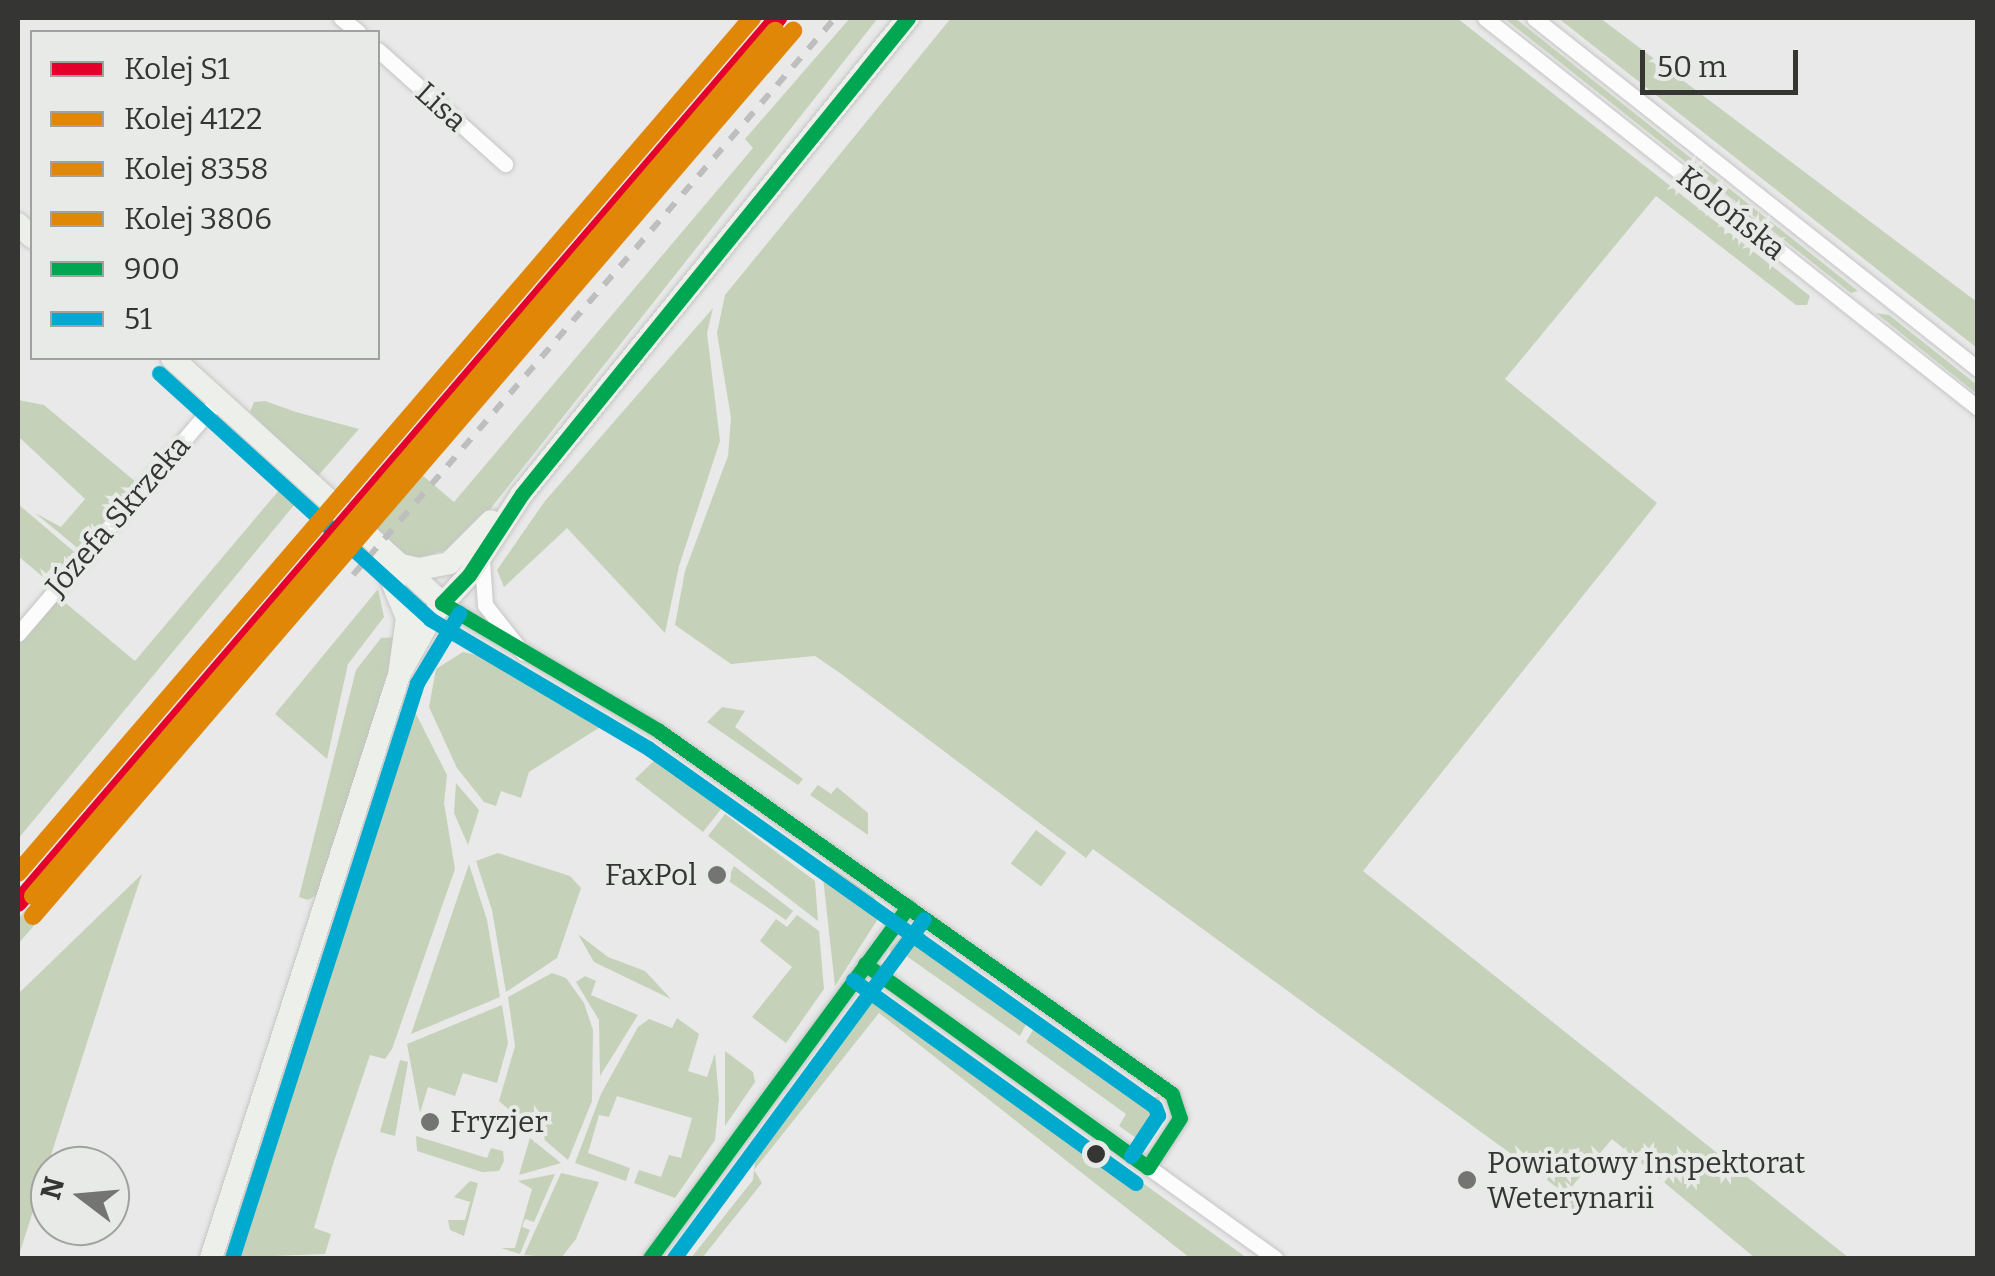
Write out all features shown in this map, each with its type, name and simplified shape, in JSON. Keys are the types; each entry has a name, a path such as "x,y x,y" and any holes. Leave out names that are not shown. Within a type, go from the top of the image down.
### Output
{"street":[{"path":"399,676 442,604 484,552 522,494 908,18"},
{"name":"Kolońska","path":"1485,18 1978,408"},
{"name":"Kolońska","path":"1534,18 1978,370"},
{"name":"Lisa","path":"380,52 505,164"},
{"path":"174,360 442,604 658,731 1172,1094 1180,1118 1148,1167"},
{"name":"Józefa Skrzeka","path":"18,634 219,399"},
{"path":"387,557 419,569 449,563 522,494"},
{"path":"484,552 479,578 485,606 526,656"},
{"path":"210,1258 399,676 407,618 387,557"},
{"path":"650,1258 908,907"},
{"path":"864,964 1275,1258"}],"green space":[{"path":"850,18 878,18 461,546 411,560 377,532 366,509 479,378 490,391 422,475 454,502 753,148 745,139"},
{"path":"951,18 1457,18 1810,296 1807,305 1796,305 1656,196 1505,379 1657,503 1363,871 1849,1258 1755,1258 1612,1139 1568,1191 1579,1201 1573,1209 1553,1211 1566,1194 1093,849 1086,858 815,656 731,664 675,625 685,571 728,456 731,418 717,333 725,295"},
{"path":"1504,18 1515,18 1858,291 1851,293"},
{"path":"1558,18 1600,18 1977,302 1977,348"},
{"path":"713,308 707,333 720,441 679,566 665,633 567,528 504,587 497,570 545,501"},
{"path":"1876,313 1889,315 1976,384 1977,394"},
{"path":"18,400 44,405 137,483 80,550 35,513 61,527 85,499 18,436"},
{"path":"265,401 359,429 317,477 250,412 254,402"},
{"path":"280,489 295,504 18,839 18,641 56,595 135,661"},
{"path":"18,504 79,556 62,576 52,567 43,577 18,556"},
{"path":"334,544 352,559 18,944 18,919"},
{"path":"378,589 384,617 348,664 327,759 275,714"},
{"path":"399,637 318,894 308,900 299,897 356,670 381,638"},
{"path":"463,652 491,658 605,724 529,772 521,798 501,791 496,806 484,802 457,768 429,707 436,669"},
{"path":"722,707 745,711 735,727 803,779 798,785 707,722"},
{"path":"413,708 447,775 444,803 455,869 392,1049 385,1059 370,1055 334,1161 314,1228 331,1234 325,1254 224,1258 398,725 406,709"},
{"path":"660,755 722,808 703,832 635,779"},
{"path":"456,783 479,810 468,845 454,813"},
{"path":"818,785 831,794 837,787 868,813 868,835 810,795"},
{"path":"725,814 815,881 818,921 708,836"},
{"path":"1036,830 1066,853 1041,886 1011,864"},
{"path":"498,853 570,876 581,888 557,958 506,992 492,910 476,861"},
{"path":"469,864 487,920 500,997 411,1034"},
{"path":"734,866 793,911 786,920 727,880"},
{"path":"830,866 874,897 881,914 835,986 823,877"},
{"path":"142,874 54,1146 30,1146 30,1221 18,1258 18,994"},
{"path":"797,915 819,931 824,989 786,1043 752,1017 792,967 760,941 776,919 787,927"},
{"path":"578,934 608,957 645,971 671,999 594,962"},
{"path":"926,934 918,947 1018,1019 1033,1011 1020,1036 905,955 893,971 890,949 902,935"},
{"path":"552,973 566,978 584,1003 593,1030 592,1101 568,1160 499,1101 515,1046 508,997"},
{"path":"585,976 596,981 591,995 638,1015 600,1076 599,1020 576,982"},
{"path":"880,997 1247,1258 1190,1258 879,1013 754,1170 755,1161 859,1017 857,1010 866,998"},
{"path":"502,1005 508,1043 497,1083 463,1073 455,1096 428,1087 420,1113 407,1044"},
{"path":"677,1018 699,1034 688,1071 707,1077 715,1053 719,1099 715,1140 675,1198 634,1183 639,1170 661,1177 669,1155 681,1158 692,1118 617,1096 609,1117 599,1115 588,1153 630,1168 626,1181 575,1163 601,1094 638,1027 649,1019 672,1028"},
{"path":"1040,1018 1052,1027 1050,1039 1130,1097 1159,1097 1165,1118 1158,1128 1136,1138 1119,1126 1126,1114 1026,1042"},
{"path":"725,1051 753,1072 755,1082 725,1126"},
{"path":"400,1060 408,1062 395,1136 380,1132"},
{"path":"416,1136 487,1158 491,1148 503,1151 504,1161 499,1171 482,1172 417,1151"},
{"path":"530,1138 561,1163 519,1175"},
{"path":"754,1170 762,1183 702,1258 691,1258 753,1180"},
{"path":"561,1173 599,1182 576,1239 561,1258 524,1255"},
{"path":"555,1174 534,1222 525,1219 522,1227 530,1230 520,1254 501,1248 515,1248 532,1189 518,1181"},
{"path":"470,1181 478,1183 464,1236 450,1230 448,1220 465,1220 470,1202 454,1197"}],"railway":[{"path":"353,575 835,18"}],"rail line":[{"name":"8358","path":"18,873 752,18"},
{"name":"S1","path":"18,903 778,18"},
{"name":"3806","path":"33,896 775,31"},
{"name":"4122","path":"33,916 793,31"}],"transit line":[{"name":"900","path":"908,18 522,494 469,575 442,603 659,731 1172,1094 1180,1118 1148,1167"},
{"name":"51","path":"159,373 430,619 648,748 1155,1107 1158,1115 1131,1156"},
{"name":"51","path":"232,1258 417,683 459,613"},
{"name":"900","path":"650,1258 908,907"},
{"name":"51","path":"674,1258 924,919"},
{"name":"900","path":"865,964 1148,1167"},
{"name":"51","path":"853,980 1136,1183"}],"place":[{"name":"FaxPol","path":"717,875"},
{"name":"Fryzjer","path":"430,1122"},
{"name":"Powiatowy Inspektorat Weterynarii","path":"1467,1180"}]}
